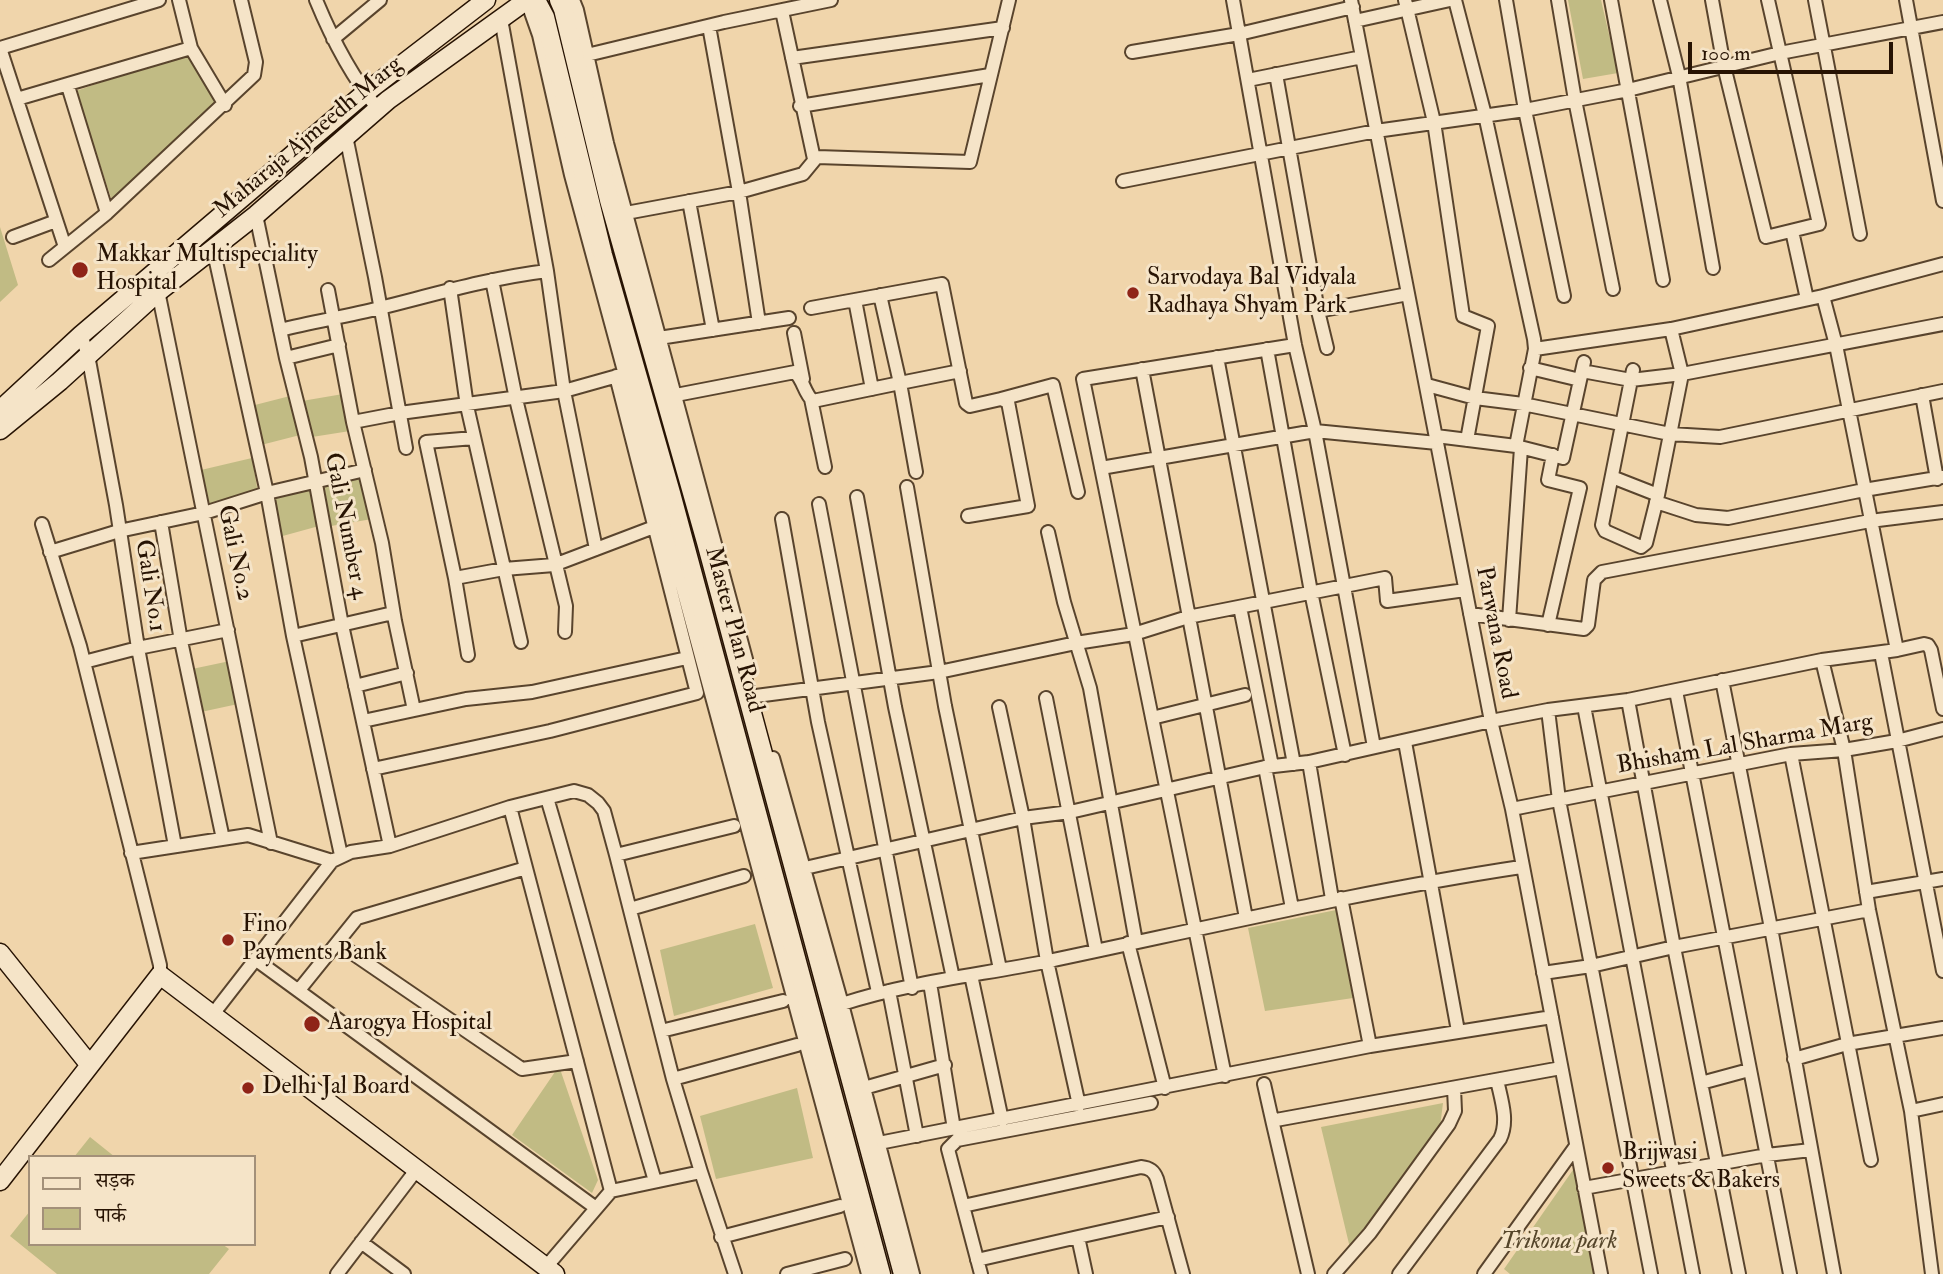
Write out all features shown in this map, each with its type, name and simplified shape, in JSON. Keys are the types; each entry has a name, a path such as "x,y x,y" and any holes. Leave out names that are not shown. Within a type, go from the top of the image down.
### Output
{"main road":[{"path":"0,410 81,335 365,93 486,0"},
{"name":"Maharaja Ajmeedh Marg","path":"0,430 158,292 256,215 378,108 527,0"},
{"name":"Master Plan Road","path":"536,0 545,17 603,255 671,493 881,1274"},
{"name":"Master Plan Road","path":"559,0 609,200 841,1014 903,1274"},
{"path":"0,953 89,1064"},
{"path":"0,1181 89,1064 158,981 160,975 550,1271"}],"street":[{"path":"65,247 0,48 159,0"},
{"path":"179,0 191,48 225,105"},
{"path":"49,260 107,213 254,75 257,69 241,0"},
{"path":"316,0 333,40 365,93 378,108"},
{"path":"333,40 380,0"},
{"path":"373,769 550,731 697,693 654,527 539,35 527,0"},
{"path":"573,0 659,338 913,1274"},
{"path":"587,55 831,0"},
{"path":"814,159 970,162 1009,0"},
{"path":"1233,0 1295,345 1315,431 1374,747"},
{"path":"1355,21 1406,5 1453,0 1485,114 1535,348 1523,404 1509,620"},
{"path":"1506,0 1525,110 1564,296"},
{"path":"1558,0 1613,289"},
{"path":"1611,0 1663,279"},
{"path":"1660,0 1679,76 1713,268"},
{"path":"1712,0 1724,66 1766,237 1819,224 1768,0"},
{"path":"1815,0 1860,234"},
{"path":"1906,0 1943,201"},
{"path":"1132,52 1239,34 1352,4"},
{"name":"Parwana Road","path":"1352,4 1491,721 1512,809 1601,1274"},
{"path":"1406,5 1434,122 1462,316 1488,326 1467,440"},
{"path":"626,213 739,192 803,174 812,165 814,159 800,106 782,11"},
{"path":"501,19 547,271 564,391 596,549"},
{"path":"1124,181 1376,131 1525,110 1628,90 1822,44 1943,22"},
{"path":"709,26 760,323"},
{"path":"792,58 1003,28"},
{"path":"16,99 191,48"},
{"path":"1248,80 1362,57"},
{"path":"1276,74 1327,348"},
{"path":"800,106 990,75"},
{"path":"68,86 107,213"},
{"path":"346,136 406,448"},
{"path":"689,201 713,330"},
{"name":"Gali Number 4","path":"256,215 286,358 316,480 342,625 390,846"},
{"path":"13,237 56,221"},
{"path":"1792,231 1807,299"},
{"path":"213,248 267,493 336,858 213,1014"},
{"path":"1535,348 1671,329 1823,296 1943,264"},
{"path":"280,330 380,308 450,288 547,271"},
{"name":"Gali No.2","path":"154,272 271,843"},
{"path":"492,279 516,400 566,606 565,632"},
{"path":"811,308 942,284 967,405 979,405 1054,386 1078,492"},
{"path":"450,288 467,406 521,642"},
{"path":"328,290 354,422 382,543 393,613 414,710"},
{"path":"1318,311 1408,294"},
{"path":"880,295 916,472"},
{"path":"1823,296 1836,345 1897,650"},
{"path":"855,300 872,389"},
{"path":"659,338 789,318"},
{"path":"1530,368 1632,375 1682,374 1943,324"},
{"path":"1632,375 1602,520 1605,531 1639,547 1644,546 1657,499 1682,374 1671,329"},
{"path":"794,333 825,467"},
{"name":"Gali No.1","path":"81,335 88,355 175,845"},
{"path":"286,358 339,345"},
{"path":"1225,1076 1083,379 1295,345"},
{"path":"1267,349 1311,592 1345,755"},
{"path":"1217,357 1294,764"},
{"path":"1142,369 1245,919"},
{"path":"811,399 817,401 960,371"},
{"path":"1101,468 1315,431 1467,440 1519,447 1563,458 1582,371"},
{"path":"676,395 792,373 803,380"},
{"path":"354,422 400,413 516,400 564,391 620,375"},
{"path":"620,375 868,1274"},
{"path":"1427,385 1475,398 1523,404 1670,434 1720,437 1943,391"},
{"path":"1612,477 1696,515 1728,518 1940,478 1922,395"},
{"path":"968,516 1028,506 1009,405 1001,399"},
{"path":"468,655 455,578 426,442 474,438"},
{"path":"1548,625 1580,488 1548,480 1553,455"},
{"path":"50,552 119,531 204,513 267,493 365,470"},
{"path":"907,487 939,672 1000,969"},
{"path":"857,497 890,680 953,978"},
{"path":"819,504 912,988"},
{"path":"1470,614 1580,630 1587,628 1594,580 1602,572 1870,521 1943,512"},
{"path":"782,519 813,690 848,857 884,992 917,1136"},
{"path":"161,522 180,640 223,839"},
{"path":"42,524 84,662 160,965 160,975"},
{"path":"455,578 504,569 554,565 654,527"},
{"path":"1048,532 1090,688 1112,800 1132,943 1165,1088"},
{"path":"756,696 939,672 1076,643 1134,634 1188,617 1385,578 1387,601 1465,590"},
{"path":"1240,607 1292,908"},
{"path":"293,636 393,613"},
{"path":"84,662 228,630"},
{"path":"805,868 1023,818 1070,812 1219,776 1345,755 1491,721 1548,710 1628,700 1822,660 1928,645 1938,665 1943,709"},
{"path":"1881,653 1943,971"},
{"path":"363,721 466,699 532,692 687,658"},
{"path":"1822,660 1843,750 1869,910 1911,1111 1933,1274"},
{"path":"355,686 407,673"},
{"path":"1722,680 1740,763 1833,1274"},
{"path":"1676,691 1790,1274"},
{"path":"1152,718 1245,695"},
{"path":"1046,698 1096,950"},
{"path":"1628,700 1739,1274"},
{"path":"1584,706 1693,1274"},
{"path":"999,708 1079,1105"},
{"path":"1548,710 1559,800 1651,1274"},
{"name":"Bhisham Lal Sharma Marg","path":"1512,809 1740,763 1897,741 1943,729"},
{"path":"1405,741 1458,1031"},
{"path":"1791,754 1871,1160"},
{"path":"1310,762 1336,899 1370,1046"},
{"path":"131,853 248,835 336,858 390,846 510,807 574,791 588,795 604,811 673,1079 721,1237 735,1274"},
{"path":"547,798 655,1181"},
{"path":"510,807 611,1191"},
{"path":"616,855 734,826"},
{"path":"841,1014 884,992 1048,961 1336,899 1521,867"},
{"path":"299,990 339,944 350,924 357,918 526,868"},
{"path":"630,909 744,876"},
{"path":"1866,892 1943,879"},
{"path":"1543,973 1591,966 1674,947 1869,910"},
{"path":"339,944 522,1069 577,1061"},
{"path":"255,959 596,1208"},
{"path":"971,975 1002,1120"},
{"path":"930,983 954,1129"},
{"path":"661,1031 783,1001"},
{"path":"878,1143 1370,1046 1552,1017"},
{"path":"1794,1059 1847,1044 1943,1028"},
{"path":"673,1079 797,1045"},
{"path":"864,1088 945,1065"},
{"path":"1273,1124 1279,1118 1561,1068"},
{"path":"1701,1083 1749,1070"},
{"path":"1399,1274 1500,1139 1504,1131 1504,1121 1497,1080"},
{"path":"1264,1084 1307,1274"},
{"path":"1334,1274 1370,1233 1449,1125 1455,1111 1454,1087"},
{"path":"981,1274 948,1149 957,1140 1151,1103"},
{"path":"1911,1111 1943,1104"},
{"path":"1484,1274 1576,1146"},
{"path":"1584,1188 1767,1155 1811,1150"},
{"path":"964,1206 1141,1167 1148,1168 1154,1172 1183,1274"},
{"path":"337,1274 417,1170"},
{"path":"550,1271 611,1191 701,1172"},
{"path":"721,1237 840,1206"},
{"path":"977,1260 1168,1217"},
{"path":"1078,1237 1086,1274"},
{"path":"361,1242 404,1274"},
{"path":"787,1274 845,1259"}],"green space":[{"path":"1568,0 1601,0 1618,73 1583,79"},
{"path":"191,51 223,110 113,204 76,91"},
{"path":"0,227 18,285 0,302"},
{"path":"343,394 350,431 312,437 302,401"},
{"path":"290,396 300,435 261,445 251,406"},
{"path":"252,458 258,493 208,504 201,470"},
{"path":"362,479 372,519 331,526 324,485"},
{"path":"314,486 319,526 279,537 271,494"},
{"path":"230,661 238,704 201,712 192,669"},
{"path":"1336,910 1353,998 1265,1011 1248,928"},
{"path":"755,924 773,988 674,1016 660,950"},
{"path":"559,1066 598,1180 592,1193 512,1135"},
{"path":"797,1088 813,1158 716,1179 700,1116"},
{"path":"1443,1103 1440,1127 1381,1212 1350,1248 1321,1127"},
{"path":"90,1137 112,1155 76,1155"},
{"name":"Trikona park","path":"1575,1167 1597,1274 1510,1274 1504,1269"},
{"path":"28,1214 28,1246 225,1246 229,1249 209,1274 57,1274 10,1236"}],"place":[{"name":"Makkar Multispeciality Hospital","path":"80,270"},
{"name":"Sarvodaya Bal Vidyala Radhaya Shyam Park","path":"1133,293"},
{"name":"Fino Payments Bank","path":"228,940"},
{"name":"Aarogya Hospital","path":"312,1024"},
{"name":"Delhi Jal Board","path":"248,1088"},
{"name":"Brijwasi Sweets & Bakers","path":"1608,1168"}]}
